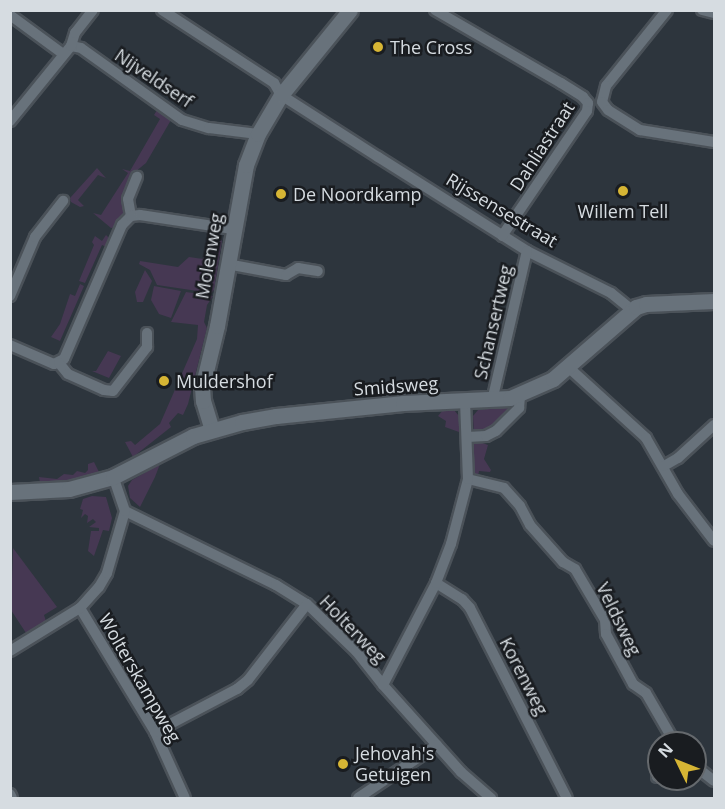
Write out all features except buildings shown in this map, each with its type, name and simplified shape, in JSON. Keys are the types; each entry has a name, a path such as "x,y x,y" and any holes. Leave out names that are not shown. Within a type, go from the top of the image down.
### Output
{"main road":[{"name":"Molenweg","path":"211,425 202,388 217,326 242,180 258,134 281,94 350,10"},
{"path":"632,310 646,303 714,301"},
{"name":"Smidsweg","path":"10,492 69,489 113,477 211,425 403,403 492,400 520,396 545,384 632,310"}],"street":[{"name":"Rijssensestraat","path":"162,10 274,83 281,94 422,186 527,251 611,293 632,310"},
{"name":"Dahliastraat","path":"435,10 561,83 583,97 588,103 587,111 502,236"},
{"path":"702,10 714,13"},
{"name":"Dahliastraat","path":"663,12 606,86 602,102 608,110 640,130 714,142"},
{"name":"Nijveldserf","path":"10,15 67,50 81,48 176,116 209,128 258,134"},
{"path":"10,122 67,50 75,33 89,15"},
{"path":"131,216 128,200 137,177"},
{"path":"10,296 35,237 63,201"},
{"path":"59,363 67,354 122,225 131,216 140,215 233,229"},
{"name":"Schansertweg","path":"492,400 527,251"},
{"path":"227,264 286,275 298,268 318,271"},
{"path":"10,345 48,362 59,363 68,374 113,391 147,347 147,333"},
{"path":"567,366 642,435 664,465 681,498 714,541"},
{"path":"467,438 486,436 496,431 519,408 520,396"},
{"name":"Schansertweg","path":"383,685 436,583 451,544 468,479 465,401"},
{"path":"664,465 678,458 714,425"},
{"path":"10,651 80,608 90,599 107,573 125,511 113,477"},
{"name":"Veldsweg","path":"468,479 504,488 520,506 530,525 556,555 574,569 605,620 606,634 633,684 646,693 668,731"},
{"name":"Holterweg","path":"125,511 276,585 307,604 356,651 383,685 461,772 491,798"},
{"name":"Korenweg","path":"436,583 456,595 470,608 567,798"},
{"path":"155,732 237,689 248,680 307,604"},
{"name":"Wolterskampweg","path":"80,608 155,732 184,798"},
{"path":"358,798 437,745"},
{"path":"10,794 12,798"}],"shaded area":[{"path":"157,110 171,120 146,163 135,172 126,187 125,214 116,227 111,228 93,213 101,215 128,173 122,169 130,171 160,119 154,115"},
{"path":"97,168 106,178 98,175 78,200 84,206 80,207 71,202 70,198"},
{"path":"208,233 219,236 222,241 214,290 211,293 157,285 150,270 139,264 140,261 178,267 189,257 203,259"},
{"path":"106,235 110,239 109,248 102,245 85,283 79,281 94,245 92,242 95,236 102,241"},
{"path":"145,270 152,281 143,302 137,302 135,292"},
{"path":"80,284 84,286 60,341 51,337 60,324 70,294 75,296"},
{"path":"154,286 181,291 171,318 159,314 151,300"},
{"path":"186,292 213,296 207,305 204,322 207,328 188,404 183,415 178,413 169,423 171,427 133,457 125,442 131,441 135,445 160,424 197,339 198,325 171,322"},
{"path":"108,351 121,356 109,378 92,371 96,371"},
{"path":"512,406 492,427 474,435 473,416 478,410"},
{"path":"443,410 454,410 459,416 459,432 445,427 446,421 438,416"},
{"path":"474,440 488,445 484,459 491,470 490,472 479,471 478,477 474,472"},
{"path":"94,462 99,472 69,480 40,483 39,477 57,479 64,474 73,475 77,471 85,473 88,470 88,464"},
{"path":"160,464 140,507 130,498 128,486 132,480"},
{"path":"92,496 106,497 112,518 109,531 103,530 94,556 88,551 91,531 99,531 99,528 89,527 96,522 93,519 87,523 88,516 85,514 81,518 83,510 80,509 83,499"},
{"path":"13,548 57,607 44,615 46,621 26,633 11,610"}],"place":[{"name":"The Cross","path":"378,47"},
{"name":"Willem Tell","path":"623,191"},
{"name":"De Noordkamp","path":"281,194"},
{"name":"Muldershof","path":"164,381"},
{"name":"Jehovah's Getuigen","path":"343,764"}]}
